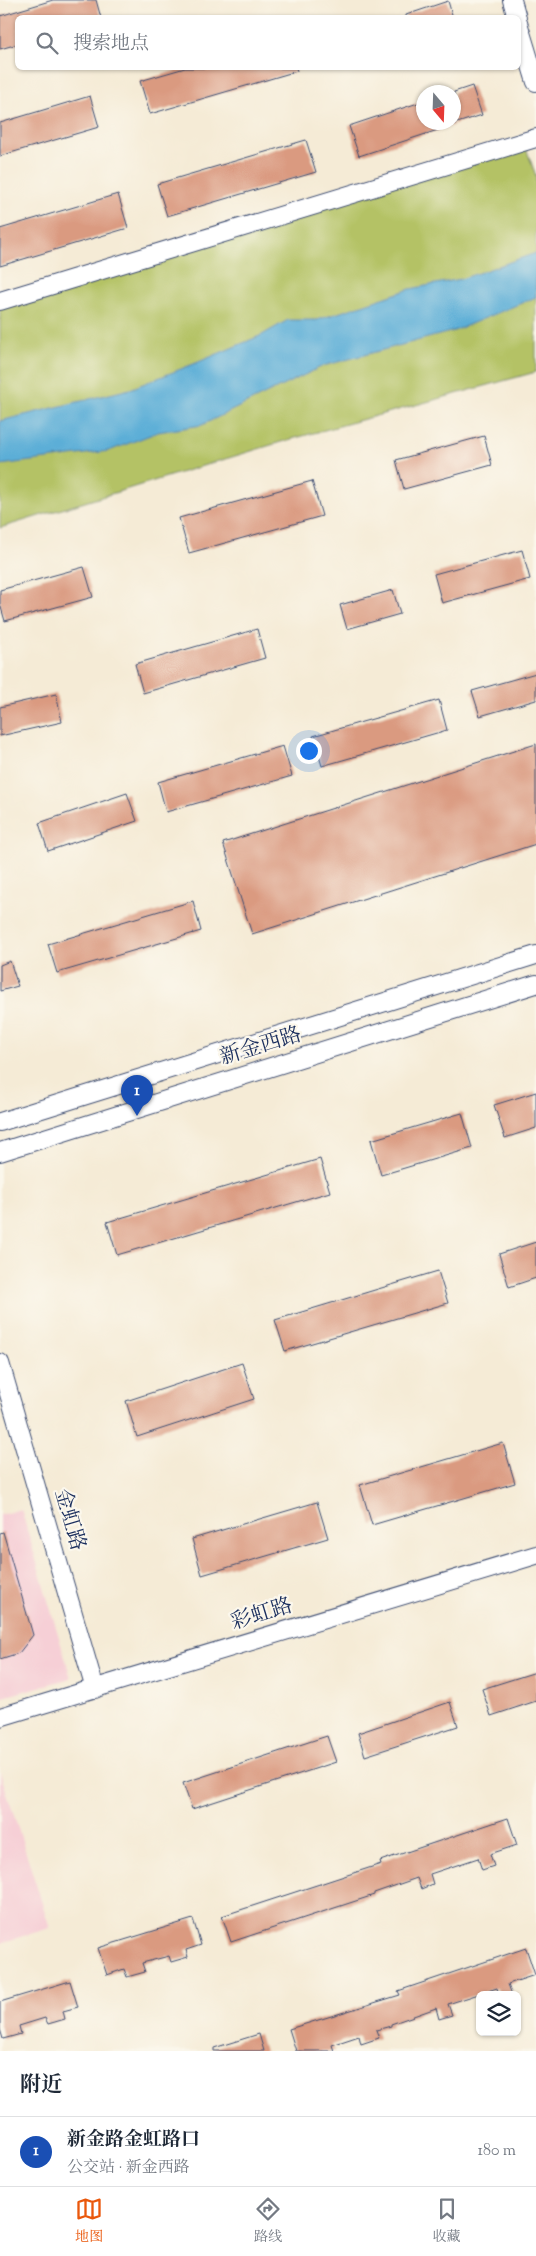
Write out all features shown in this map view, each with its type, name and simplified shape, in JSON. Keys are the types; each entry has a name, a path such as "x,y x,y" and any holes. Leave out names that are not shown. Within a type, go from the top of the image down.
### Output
{"street":[{"path":"512,0 516,15"},
{"path":"521,33 536,82"},
{"path":"0,301 536,138"},
{"name":"新金西路","path":"0,1122 536,955"},
{"name":"新金西路","path":"0,1152 536,984"},
{"name":"金虹路","path":"0,1363 95,1688"},
{"name":"彩虹路","path":"0,1717 536,1555"}],"shaded area":[{"path":"21,1509 71,1678 0,1698 0,1515"},
{"path":"0,1772 50,1928 0,1943"}],"green space":[{"path":"524,142 536,176 536,372 281,442 0,528 0,301"}],"water":[{"path":"536,253 536,297 454,331 323,366 202,425 158,432 109,451 0,465 0,421 130,389 262,335 288,320 317,320 410,289 461,279"}],"building":[{"path":"53,0 96,0 100,15 15,15 15,45 0,49 0,16"},
{"path":"448,1 452,15 406,15"},
{"path":"178,70 297,71 150,114 140,81"},
{"path":"472,86 482,115 461,122 461,90"},
{"path":"90,96 99,127 0,156 0,123"},
{"path":"416,104 416,130 438,130 359,156 349,126"},
{"path":"306,140 316,172 167,216 157,184"},
{"path":"118,194 128,228 0,266 0,229"},
{"path":"484,436 492,465 404,489 396,460"},
{"path":"312,481 322,516 189,553 179,518"},
{"path":"522,550 530,579 442,603 434,574"},
{"path":"84,567 93,597 5,621 0,604 0,590"},
{"path":"393,590 400,614 347,629 340,605"},
{"path":"257,629 265,658 143,693 135,664"},
{"path":"536,673 536,700 480,716 472,691"},
{"path":"56,694 62,722 0,736 0,707"},
{"path":"439,700 447,730 322,766 313,736"},
{"path":"536,744 536,844 252,934 223,843"},
{"path":"283,746 292,776 166,812 158,782"},
{"path":"127,793 137,821 48,851 39,823"},
{"path":"193,901 201,931 57,973 48,944"},
{"path":"10,961 18,986 0,991 0,965"},
{"path":"536,1092 536,1128 505,1138 494,1105"},
{"path":"462,1113 472,1148 381,1175 371,1140"},
{"path":"320,1159 330,1192 117,1255 107,1222"},
{"path":"536,1242 536,1278 509,1287 499,1254"},
{"path":"438,1271 448,1303 285,1351 275,1320"},
{"path":"242,1363 254,1399 137,1437 126,1401"},
{"path":"503,1443 515,1483 372,1525 360,1485"},
{"path":"317,1502 328,1538 202,1575 192,1539"},
{"path":"3,1532 33,1635 19,1653 0,1659 0,1533"},
{"path":"536,1672 536,1701 491,1716 482,1689"},
{"path":"450,1702 458,1726 365,1756 358,1733"},
{"path":"327,1736 336,1762 192,1809 183,1783"},
{"path":"508,1818 517,1845 490,1854 494,1866 482,1870 478,1858 430,1874 433,1884 421,1889 417,1878 374,1893 374,1895 231,1942 222,1916 381,1864 380,1861"},
{"path":"193,1919 201,1945 186,1950 188,1957 171,1962 169,1956 142,1963 145,1972 127,1977 124,1969 107,1975 98,1948"},
{"path":"526,1948 535,1975 508,1984 511,1991 498,1991 497,1988 488,1991 476,1991 476,1995 448,2004 452,2015 439,2019 436,2008 391,2024 391,2026 376,2030 379,2038 361,2044 359,2036 332,2045 334,2051 296,2051 289,2029 400,1995 398,1991"},
{"path":"70,1981 78,2007 63,2011 65,2019 48,2024 45,2018 19,2026 21,2034 3,2039 0,2029 0,2002"},
{"path":"259,2034 264,2051 214,2051 214,2048"}],"place":[{"name":"新金路金虹路口","path":"137,1116"}]}
